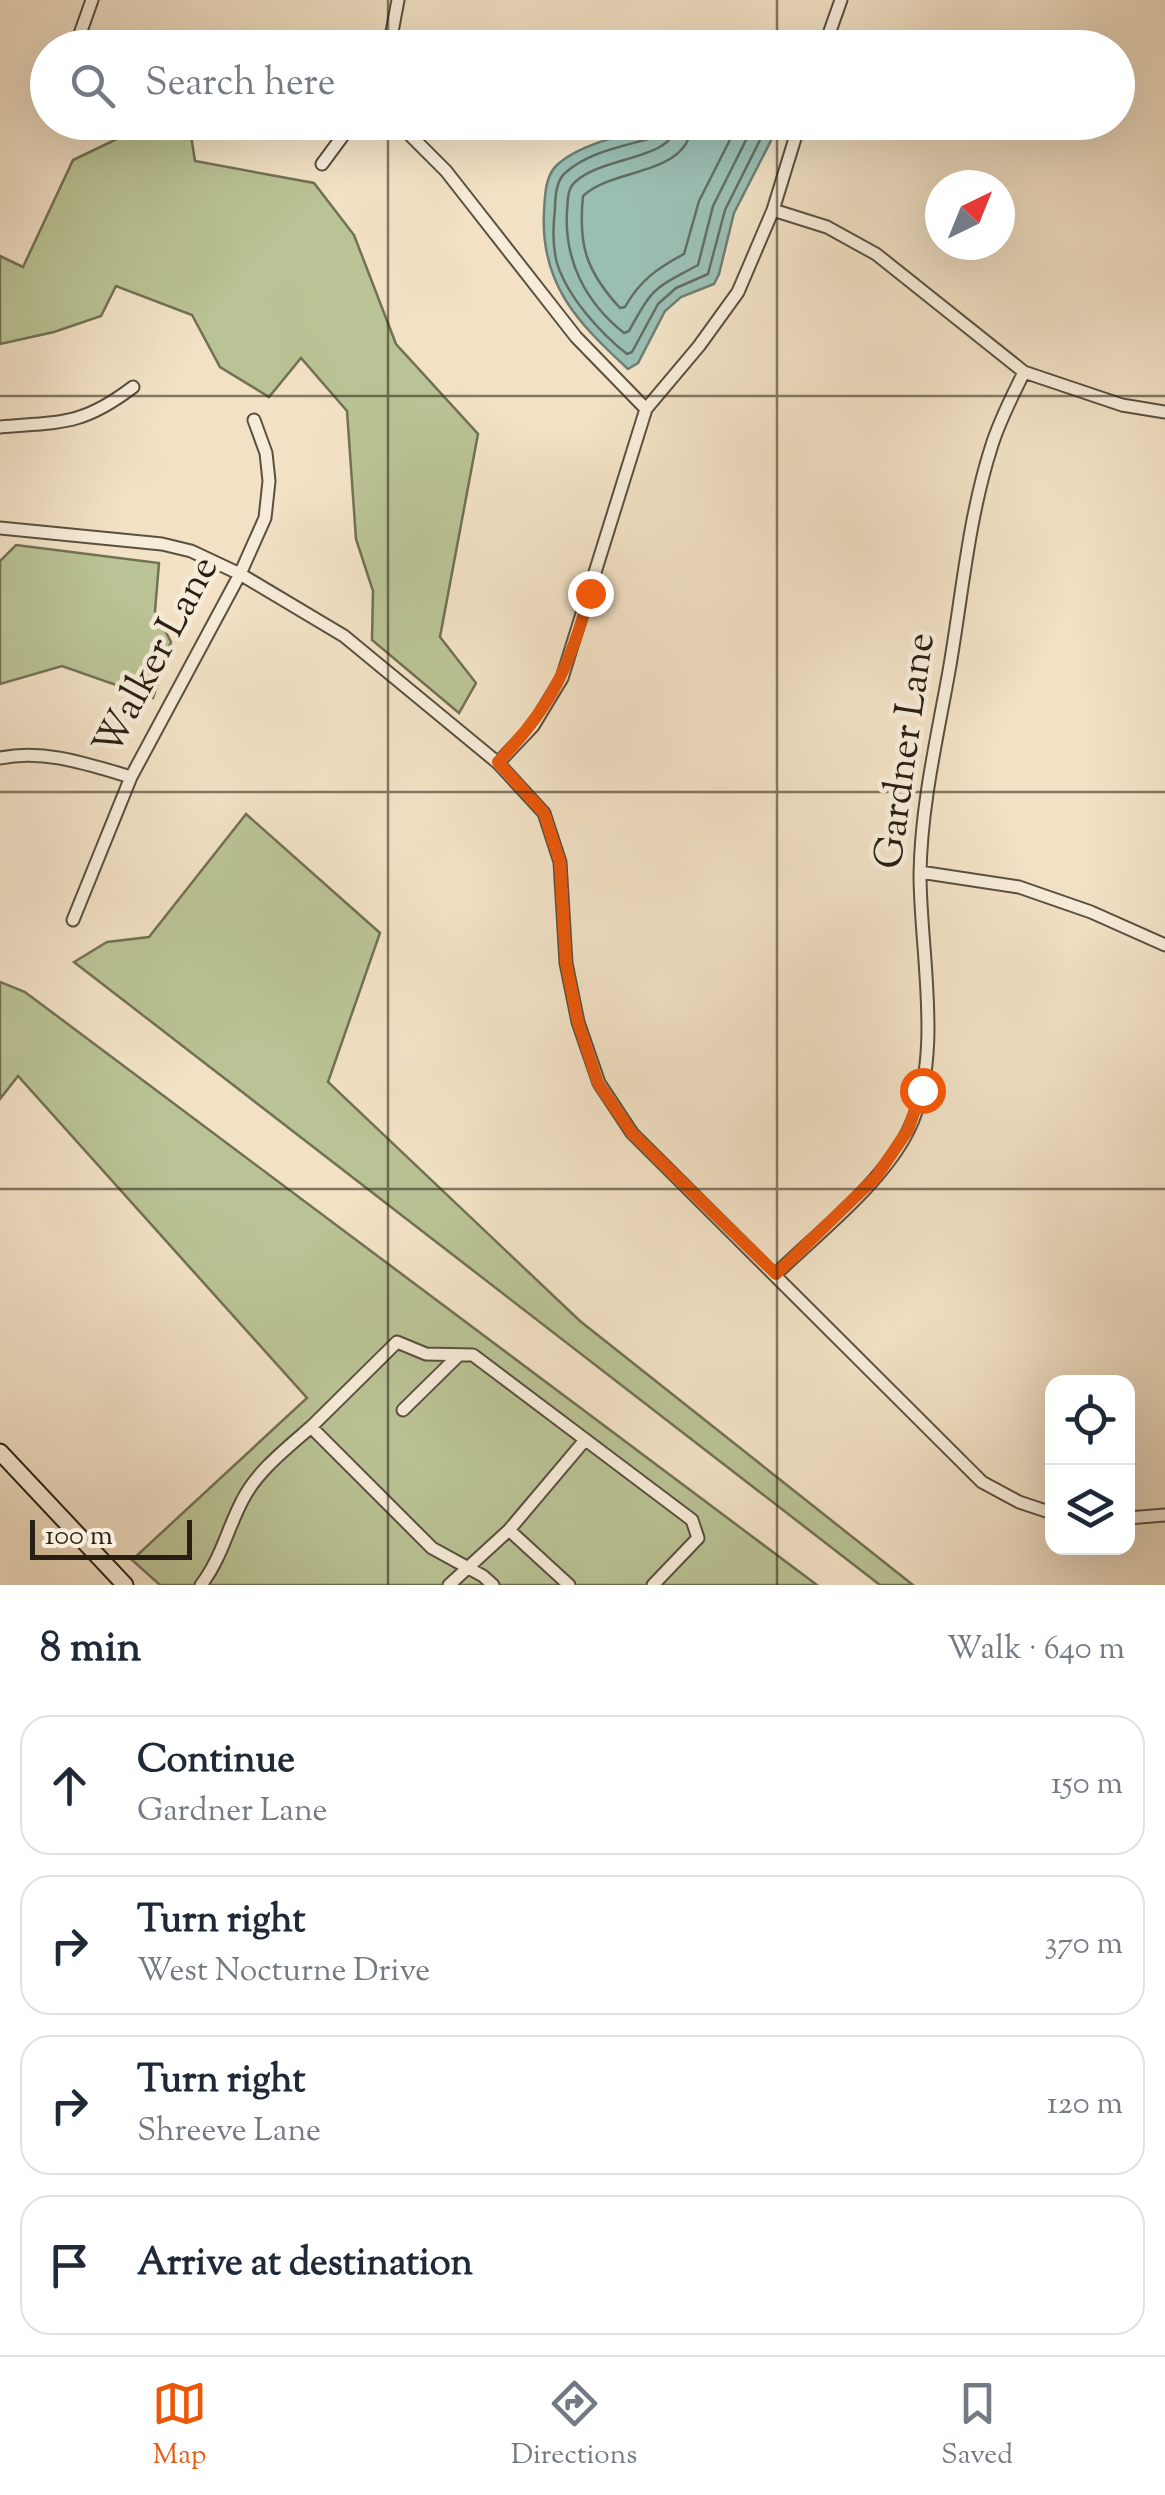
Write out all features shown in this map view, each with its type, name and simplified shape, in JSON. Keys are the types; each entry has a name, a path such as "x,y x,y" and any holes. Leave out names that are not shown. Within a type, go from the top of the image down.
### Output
{"main road":[{"path":"0,1452 126,1585"}],"street":[{"path":"81,30 92,0"},
{"path":"392,30 398,0"},
{"path":"830,30 841,0"},
{"path":"322,164 340,140"},
{"path":"415,140 446,171 576,337 646,409"},
{"path":"498,762 533,726 562,678 646,409 732,300 773,210 794,140"},
{"path":"773,210 828,227 876,254 1024,372 1122,405 1165,412"},
{"name":"Gardner Lane","path":"776,1274 876,1177 908,1130 922,1090 927,1057 920,872 930,779 969,543 990,451 1024,372"},
{"path":"0,427 63,424 108,407 133,387"},
{"name":"Walker Lane","path":"73,920 130,777 240,574 265,518 269,481 266,452 254,420"},
{"path":"0,528 162,544 191,551 240,574 344,636 498,762 544,813 560,862 566,963 578,1022 598,1083 632,1133 982,1482 1045,1511"},
{"path":"0,758 24,754 74,760 130,777"},
{"path":"920,872 1019,887 1091,912 1165,945"},
{"path":"201,1585 220,1558 242,1499 262,1473 397,1342 426,1354 474,1355 692,1520 698,1538 653,1585"},
{"path":"403,1410 459,1355"},
{"path":"310,1427 432,1548 493,1585"},
{"path":"449,1585 508,1530 585,1440"},
{"path":"1135,1518 1165,1516"},
{"path":"508,1530 569,1585"}],"green space":[{"path":"115,140 192,140 195,161 314,183 354,235 396,344 478,434 440,637 476,683 459,713 372,640 373,591 356,539 347,411 301,358 269,397 220,367 192,315 116,286 101,316 0,344 0,256 23,267 73,160"},
{"path":"16,545 159,563 155,611 171,642 153,698 62,666 0,684 0,561"},
{"path":"246,814 380,933 328,1082 580,1321 913,1585 880,1585 74,962 107,942 149,937"},
{"path":"0,982 25,992 817,1585 160,1585 132,1560 307,1398 18,1076 0,1099"}],"water":[{"path":"605,140 771,140 734,213 714,284 681,297 665,311 638,363 628,369 578,318 555,281 548,260 544,237 546,187 556,166"}],"route":[{"path":"590,593 562,678 533,726 498,762 544,813 560,862 566,963 578,1022 598,1083 632,1133 776,1274 876,1177 908,1130 922,1090"}]}
